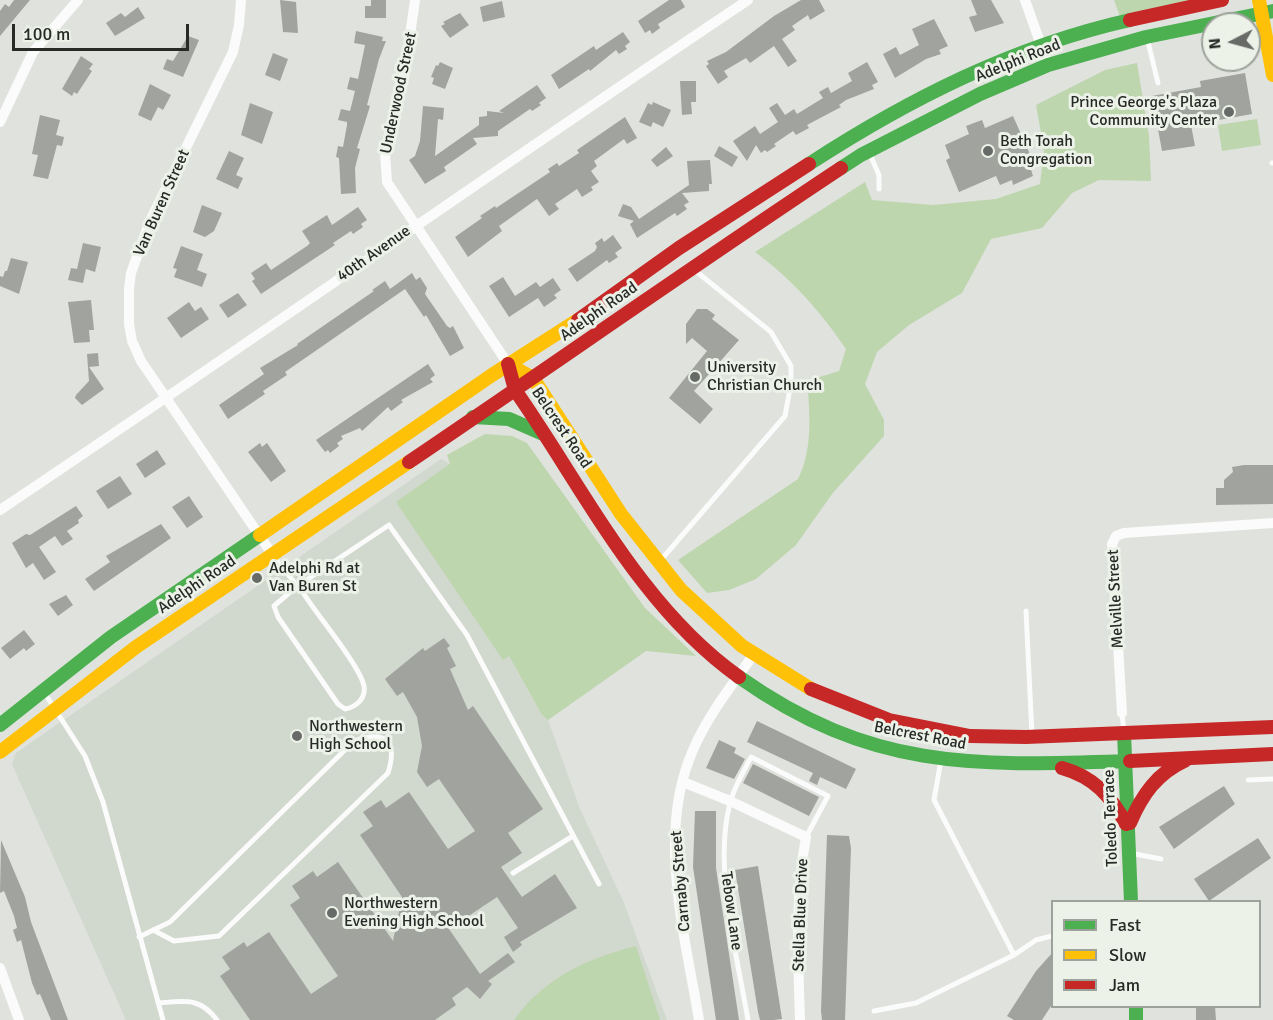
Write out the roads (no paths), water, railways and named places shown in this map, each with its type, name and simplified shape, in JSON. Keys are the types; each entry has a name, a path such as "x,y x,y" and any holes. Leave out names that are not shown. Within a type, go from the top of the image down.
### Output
{"main road":[{"name":"Adelphi Road","path":"0,725 111,637 260,537 508,364 570,326 679,248 871,124 953,81 1043,44 1091,29 1222,0"},
{"name":"Adelphi Road","path":"0,753 136,646 534,378 691,267 869,151 980,94 1048,64 1265,8"},
{"path":"1265,8 1273,75"},
{"name":"Belcrest Road","path":"508,364 534,378 658,562 706,615 754,654 797,683 866,714 917,728 970,736 1032,736 1273,727"},
{"name":"Belcrest Road","path":"508,364 515,390 626,555 667,610 692,637 738,677 790,710 854,739 887,749 986,764 1044,764 1273,754"},
{"path":"473,417 511,418 528,424 548,438"},
{"name":"Toledo Terrace","path":"1124,733 1131,900"},
{"path":"1128,828 1144,793 1151,784 1176,764 1192,758"},
{"path":"1044,764 1084,775 1098,783 1116,804 1128,828"}],"street":[{"path":"0,123 33,52 78,0"},
{"name":"Van Buren Street","path":"241,0 239,25 233,52 150,221 131,273 128,307 132,341 141,361 272,554"},
{"name":"Underwood Street","path":"415,0 405,70 384,163 390,191 508,364"},
{"name":"40th Avenue","path":"0,510 167,399 415,226 748,0"},
{"path":"1025,0 1043,44 1048,64"},
{"name":"Melville Street","path":"1122,713 1112,544 1116,536 1124,533 1273,523"},
{"name":"Carnaby Street","path":"699,1020 679,893 675,834 683,782 692,751 711,715 754,654"},
{"name":"Stella Blue Drive","path":"683,782 730,801 806,837 802,857 799,934 800,1020"},
{"path":"0,968 19,1020"}],"lane":[{"path":"1146,37 1158,83"},
{"path":"869,151 879,176 879,189"},
{"path":"658,562 785,416 791,383 791,366 771,332 691,267"},
{"path":"272,554 296,587 304,594 357,671 364,687 362,698 355,707 345,709 338,704 278,617 274,606 296,587 389,525 468,635 599,884"},
{"path":"1026,610 1032,736"},
{"path":"43,691 85,756 103,802 163,1020"},
{"path":"1122,713 1124,733"},
{"path":"139,937 153,930 170,922 354,741 370,736 381,736 389,742 393,755 388,773 219,936 174,941 153,930"},
{"name":"Tebow Lane","path":"748,1020 725,869 726,825 730,801 751,757 828,796 806,837"},
{"path":"941,759 934,800 1014,955"},
{"path":"1248,780 1273,779"},
{"path":"513,873 573,836"},
{"path":"1129,852 1161,859"},
{"path":"874,1011 916,1003 1014,955 1036,940 1051,936"},
{"path":"158,1003 190,1001 207,1006 217,1020"}],"place":[{"name":"Prince George's Plaza Community Center","path":"1229,112"},
{"name":"Beth Torah Congregation","path":"988,151"},
{"name":"University Christian Church","path":"695,377"},
{"name":"Adelphi Rd at Van Buren St","path":"257,578"},
{"name":"Northwestern High School","path":"297,736"},
{"name":"Northwestern Evening High School","path":"332,913"}]}
